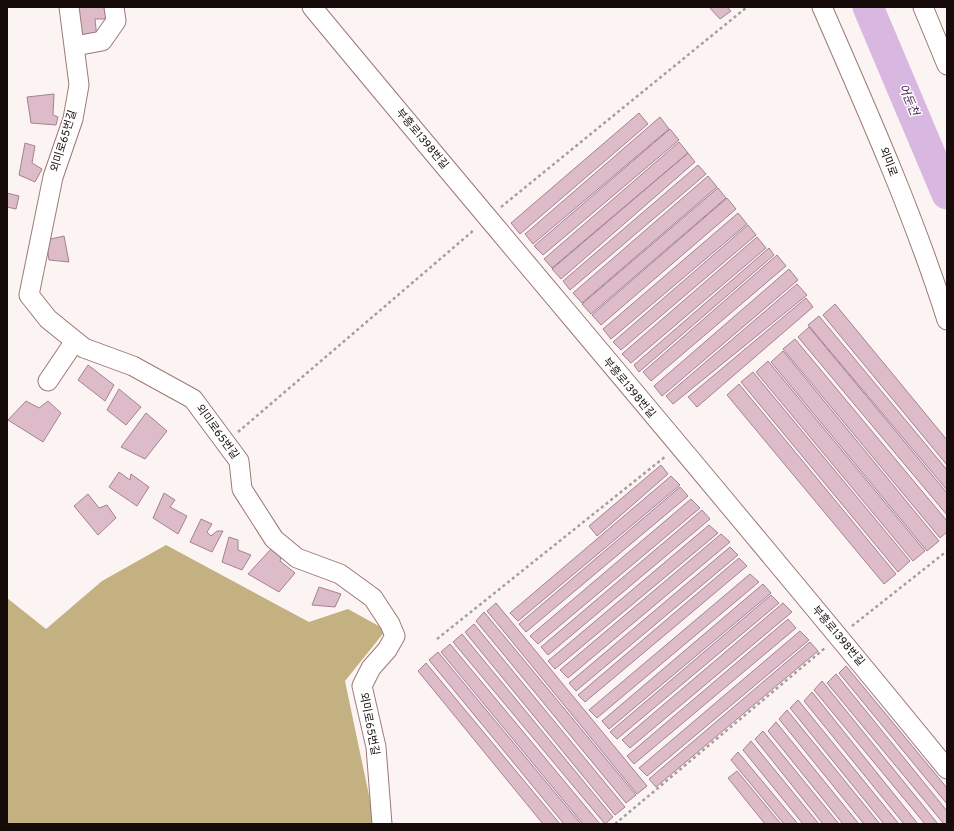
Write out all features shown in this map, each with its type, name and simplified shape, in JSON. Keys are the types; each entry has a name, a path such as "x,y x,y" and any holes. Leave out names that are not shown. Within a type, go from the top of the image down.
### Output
{"street":[{"name":"외미로65번길","path":"69,7 79,85 73,119 53,177 29,295 48,319 84,348 133,366 193,399 239,461 242,489 274,539 297,558 340,574 373,598 390,624 395,636 387,650 371,668 362,686 376,747 382,824"},
{"path":"75,46 102,41 116,21 114,7"},
{"name":"부흥로1398번길","path":"312,7 678,446 839,636 947,769"},
{"name":"외미로","path":"822,7 881,143 936,285 947,320"},
{"path":"923,7 947,66"},
{"path":"48,381 75,341"}],"path":[{"path":"436,639 678,446"},
{"path":"616,824 839,636 947,551"}],"shaded area":[{"path":"166,545 309,622 348,609 386,630 345,681 375,824 7,824 7,598 46,629 102,581"}],"building":[{"path":"76,7 106,7 107,19 95,19 97,39 80,42"},
{"path":"709,7 727,7 731,11 720,19"},
{"path":"54,94 53,115 58,117 56,125 31,123 27,97"},
{"path":"639,113 648,124 520,234 511,223"},
{"path":"660,117 669,129 533,244 525,234"},
{"path":"670,129 679,140 543,255 534,246"},
{"path":"679,142 688,153 552,268 544,259"},
{"path":"25,143 35,146 32,163 42,169 35,182 19,175"},
{"path":"688,153 695,162 561,279 552,269"},
{"path":"698,165 706,174 570,290 563,281"},
{"path":"708,176 717,187 582,303 573,293"},
{"path":"718,188 726,198 591,314 582,304"},
{"path":"7,193 19,196 16,209 7,207"},
{"path":"727,198 736,209 601,325 592,315"},
{"path":"738,213 747,224 611,339 603,329"},
{"path":"748,225 756,235 621,350 613,342"},
{"path":"64,236 69,262 49,260 46,240"},
{"path":"757,237 766,248 631,363 622,354"},
{"path":"769,248 774,255 639,372 634,365"},
{"path":"777,255 786,266 651,381 643,372"},
{"path":"789,269 798,280 662,396 654,386"},
{"path":"797,284 807,295 673,404 666,396"},
{"path":"806,298 813,307 697,407 688,397"},
{"path":"835,304 947,440 947,465 823,315"},
{"path":"819,316 947,470 947,490 808,325"},
{"path":"809,327 947,493 947,515 798,337"},
{"path":"795,339 947,521 947,532 940,538 783,349"},
{"path":"783,351 939,541 927,551 771,362"},
{"path":"768,361 925,551 913,561 756,372"},
{"path":"88,365 114,385 105,401 78,380"},
{"path":"753,372 910,561 898,572 741,382"},
{"path":"739,384 896,574 884,584 727,395"},
{"path":"119,389 141,407 126,425 107,410"},
{"path":"26,401 39,408 48,401 61,413 43,442 8,420"},
{"path":"146,413 167,431 145,459 121,447"},
{"path":"661,465 668,474 597,536 589,526"},
{"path":"119,472 130,480 131,474 149,487 137,506 109,487"},
{"path":"671,476 680,485 518,621 510,613"},
{"path":"680,487 688,496 526,632 519,624"},
{"path":"164,493 175,500 170,507 187,516 178,534 153,518"},
{"path":"88,494 99,508 107,505 116,518 98,535 74,506"},
{"path":"691,499 700,508 538,644 530,636"},
{"path":"702,510 710,519 548,655 541,647"},
{"path":"201,519 212,524 207,532 211,536 217,531 223,531 212,552 190,542"},
{"path":"709,525 718,533 555,669 548,661"},
{"path":"721,534 730,542 568,678 560,670"},
{"path":"229,537 238,540 238,550 251,555 242,570 222,562"},
{"path":"730,547 738,555 576,691 569,683"},
{"path":"271,549 281,557 280,561 295,573 279,592 248,574"},
{"path":"739,558 747,566 585,702 578,695"},
{"path":"750,574 759,582 597,718 589,710"},
{"path":"763,584 771,593 609,729 602,721"},
{"path":"319,587 341,594 335,607 312,605"},
{"path":"771,595 779,603 617,739 610,732"},
{"path":"496,603 647,786 637,794 487,611"},
{"path":"783,603 792,612 630,748 622,740"},
{"path":"484,612 636,795 626,803 476,621"},
{"path":"788,619 796,628 634,764 627,756"},
{"path":"474,624 625,807 615,815 465,632"},
{"path":"800,631 809,640 647,776 639,768"},
{"path":"462,634 613,817 605,824 453,642"},
{"path":"810,642 818,651 656,787 649,779"},
{"path":"450,644 600,824 583,824 441,652"},
{"path":"438,652 581,824 564,824 429,660"},
{"path":"426,663 560,824 543,824 418,671"},
{"path":"846,666 947,788 947,804 839,673"},
{"path":"836,674 947,811 947,824 944,824 827,683"},
{"path":"822,681 938,824 925,824 814,690"},
{"path":"812,692 918,824 904,824 804,701"},
{"path":"798,700 899,824 884,824 790,708"},
{"path":"787,710 880,824 864,824 779,719"},
{"path":"776,722 859,824 843,824 768,731"},
{"path":"763,731 839,824 823,824 755,739"},
{"path":"751,741 819,824 803,824 743,750"},
{"path":"738,752 798,824 784,824 731,760"},
{"path":"737,771 781,824 765,824 728,778"}],"waterway":[{"name":"어둔천","path":"868,7 947,194"}]}
